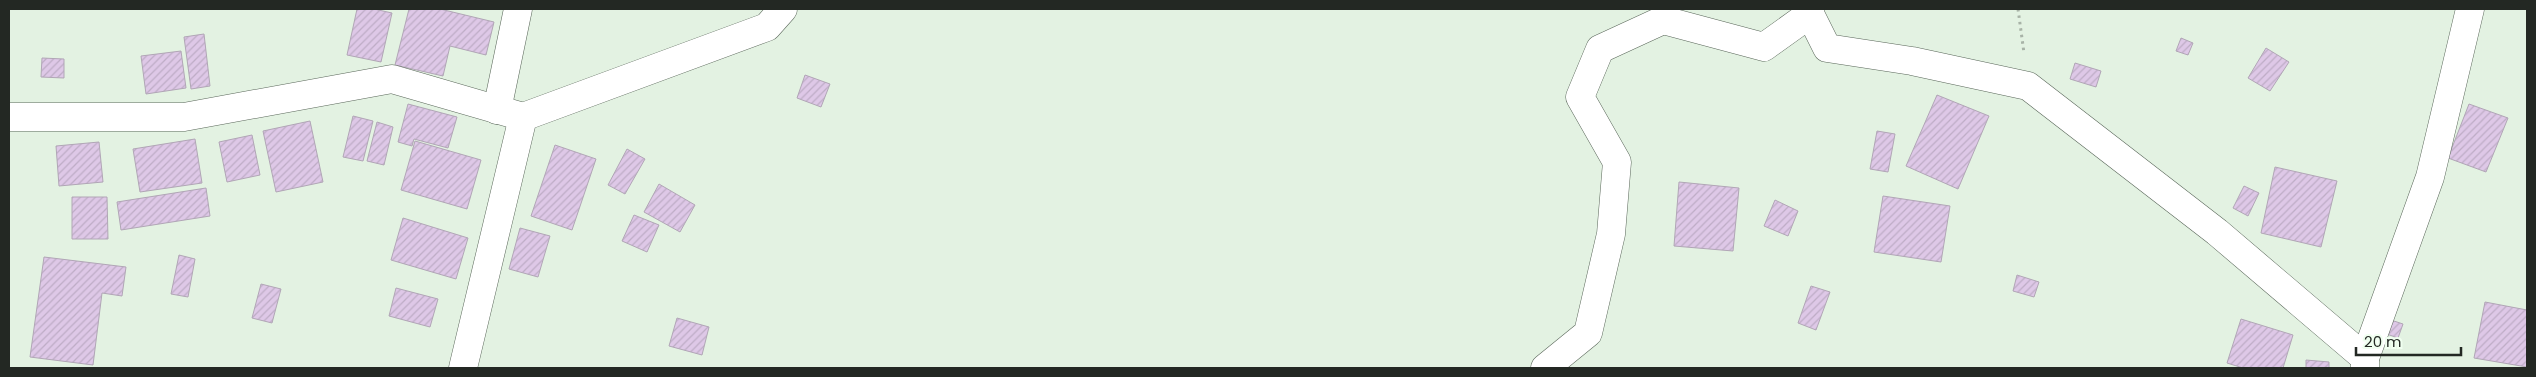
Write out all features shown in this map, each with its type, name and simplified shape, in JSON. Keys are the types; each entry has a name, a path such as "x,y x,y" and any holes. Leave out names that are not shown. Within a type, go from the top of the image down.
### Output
{"street":[{"path":"462,368 510,113 518,9"},
{"path":"9,117 184,117 392,79 510,113 767,27 783,9"},
{"path":"1545,368 1588,333 1611,234 1617,162 1580,98 1600,48 1663,20 1764,47 1810,11 1827,48 1912,61 2028,86 2217,232 2365,363 2430,176 2470,9"}],"path":[{"path":"2018,9 2028,86"}],"building":[{"path":"357,9 374,9 392,13 381,62 347,55"},
{"path":"409,9 440,9 494,22 486,55 450,46 443,76 395,65"},
{"path":"204,34 210,86 191,89 184,37"},
{"path":"2181,38 2193,43 2188,55 2176,51"},
{"path":"2266,48 2289,62 2270,91 2248,78"},
{"path":"181,51 186,88 146,94 141,56"},
{"path":"42,58 64,59 64,78 41,77"},
{"path":"2075,63 2101,71 2096,87 2070,79"},
{"path":"805,75 830,84 821,107 797,98"},
{"path":"1937,95 1989,116 1958,189 1906,166"},
{"path":"408,104 457,117 448,148 414,139 412,146 398,142"},
{"path":"2469,104 2508,118 2486,172 2448,158"},
{"path":"353,116 373,121 363,161 343,157"},
{"path":"310,121 323,182 276,192 263,131"},
{"path":"377,122 393,127 384,165 367,161"},
{"path":"1877,131 1895,134 1888,172 1870,169"},
{"path":"252,135 260,175 227,182 219,142"},
{"path":"195,139 202,183 140,192 133,149"},
{"path":"415,141 481,160 467,209 401,190"},
{"path":"99,142 103,182 59,186 56,146"},
{"path":"555,145 596,159 572,230 531,216"},
{"path":"627,149 645,159 625,194 608,185"},
{"path":"2275,167 2337,181 2321,247 2261,233"},
{"path":"1679,182 1739,188 1733,251 1674,246"},
{"path":"659,184 695,205 680,232 644,212"},
{"path":"2244,186 2259,193 2248,216 2233,208"},
{"path":"206,188 210,216 121,230 117,202"},
{"path":"1883,196 1950,206 1941,262 1874,252"},
{"path":"72,197 107,197 108,239 72,239"},
{"path":"1775,200 1798,211 1788,236 1764,226"},
{"path":"634,215 659,225 647,252 622,241"},
{"path":"403,218 468,238 456,279 391,260"},
{"path":"520,228 550,236 538,277 509,269"},
{"path":"179,255 195,259 188,297 171,294"},
{"path":"44,257 126,267 122,296 102,293 93,365 30,357"},
{"path":"2017,275 2039,282 2034,297 2013,291"},
{"path":"261,284 281,289 272,323 252,318"},
{"path":"1811,286 1830,292 1816,330 1798,323"},
{"path":"396,288 438,299 430,327 389,316"},
{"path":"2485,302 2527,310 2527,367 2474,358"},
{"path":"677,318 709,327 702,355 669,346"},
{"path":"2385,318 2403,324 2398,338 2381,332"},
{"path":"2241,319 2293,335 2283,368 2243,368 2227,363"},
{"path":"2306,360 2329,362 2329,368 2306,368"}]}
